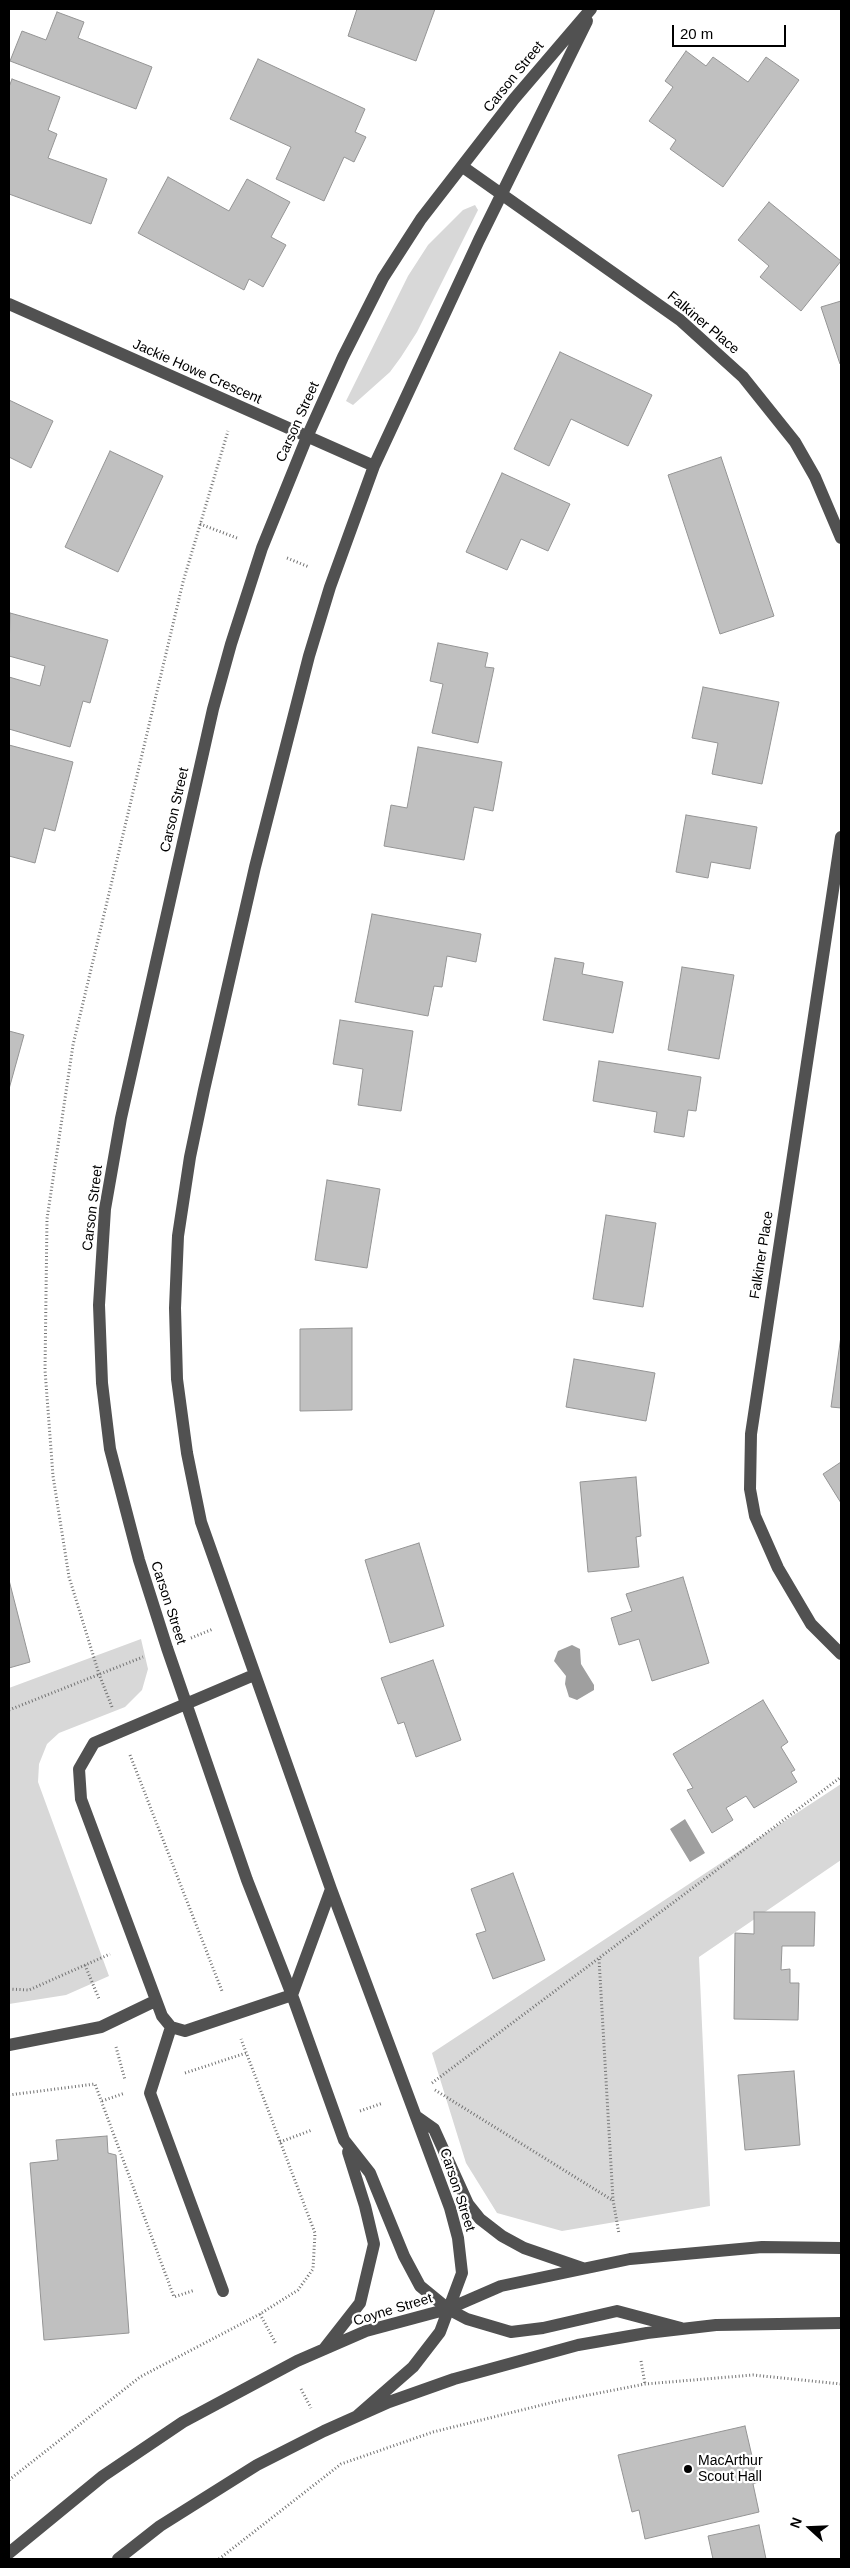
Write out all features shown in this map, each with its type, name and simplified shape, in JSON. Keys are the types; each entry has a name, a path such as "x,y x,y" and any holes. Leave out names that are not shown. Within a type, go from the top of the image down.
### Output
{"street":[{"name":"Carson Street","path":"592,9 502,194 374,466 317,630 279,766 204,1090 190,1157 178,1236 175,1308 178,1379 187,1453 201,1522 234,1621 331,1889 450,2208 458,2238 462,2273 448,2309 420,2286 404,2256 370,2173 344,2140 292,1995 247,1880 138,1560 110,1448 102,1383 99,1305 105,1209 121,1118 213,709 250,578 307,437 343,357 383,278 420,219 463,168 514,99 592,9"},
{"name":"Falkiner Place","path":"463,168 680,320 743,377 795,442 815,477 841,538"},
{"name":"Jackie Howe Crescent","path":"9,304 374,466"},
{"name":"Falkiner Place","path":"841,837 750,1434 750,1489 755,1516 778,1568 811,1624 841,1654"},
{"path":"254,1675 94,1743 79,1769 81,1799 154,2002 162,2016 171,2027 185,2031 292,1995 331,1889"},
{"path":"9,2045 101,2027 154,2002"},
{"path":"171,2027 150,2093 221,2286"},
{"path":"417,2117 434,2129 468,2204 480,2219 502,2236 524,2248 584,2268"},
{"path":"322,2350 360,2303 374,2244 365,2206 344,2140"},
{"name":"Coyne Street","path":"9,2553 102,2476 183,2422 293,2363 366,2331 448,2309 501,2286 630,2259 762,2247 841,2248"},
{"path":"357,2416 413,2367 440,2332 448,2309 467,2319 511,2332 543,2328 617,2310 681,2328"},
{"path":"118,2559 160,2526 257,2465 357,2416 454,2379 578,2345 681,2328 768,2322 841,2323"}],"path":[{"path":"9,2480 140,2377 260,2314 298,2290 312,2269 316,2233 99,1674 69,1578 53,1476 45,1370 47,1219 73,1045 183,582 228,430"},
{"path":"9,1710 234,1621"},
{"path":"599,1958 613,2200 428,2086 599,1958 841,1777"},
{"path":"9,1989 29,1990 133,1944"},
{"path":"9,2094 95,2084 174,2297 221,2286"},
{"path":"219,2559 341,2464 433,2432 558,2400 645,2384 753,2375 841,2384"}],"shaded area":[{"path":"475,205 478,210 417,332 401,357 390,372 353,405 346,401 408,276 428,245 463,210"},
{"path":"141,1639 148,1669 142,1690 125,1707 59,1733 47,1744 39,1764 38,1782 109,1976 66,1995 9,2004 9,1688"},
{"path":"572,1645 580,1649 581,1664 594,1685 594,1690 577,1700 569,1697 565,1684 566,1676 554,1661 558,1651"},
{"path":"841,1784 841,1860 699,1957 710,2206 562,2231 497,2213 466,2163 432,2053"},
{"path":"685,1819 705,1853 690,1862 670,1829"}],"building":[{"path":"357,9 435,9 416,61 348,36"},
{"path":"57,12 84,22 78,38 152,67 136,109 10,61 22,31 46,40"},
{"path":"686,51 706,66 713,57 748,82 766,57 799,80 723,187 670,149 676,140 649,121 673,87 665,81"},
{"path":"258,59 365,109 355,132 366,137 354,162 344,157 324,201 276,179 291,147 230,119"},
{"path":"12,79 60,97 48,130 57,134 48,158 107,179 91,224 9,194 9,87"},
{"path":"168,177 229,211 247,179 290,202 271,237 286,245 263,287 249,279 244,290 138,233"},
{"path":"769,202 841,261 801,311 760,277 769,266 738,240"},
{"path":"841,301 841,364 840,364 821,307"},
{"path":"560,352 652,395 628,446 571,419 549,466 514,449"},
{"path":"9,400 53,421 31,468 9,457"},
{"path":"110,451 163,476 118,572 65,547"},
{"path":"721,457 774,616 720,634 668,475"},
{"path":"502,473 570,504 548,551 521,539 507,570 466,552"},
{"path":"10,613 108,640 90,703 83,701 70,747 9,729 9,677 40,686 45,666 9,656"},
{"path":"438,643 488,653 485,667 494,668 478,743 432,733 443,684 430,681"},
{"path":"703,687 779,702 762,784 712,774 718,743 692,738"},
{"path":"9,745 73,762 55,831 44,828 35,863 9,856"},
{"path":"418,747 502,762 493,811 474,807 464,860 384,846 391,805 407,808"},
{"path":"686,815 757,827 750,869 711,862 708,878 676,872"},
{"path":"372,914 481,934 476,962 447,956 442,987 434,986 428,1016 355,1002"},
{"path":"555,958 584,963 582,974 623,982 613,1033 543,1020"},
{"path":"682,967 734,975 719,1059 668,1050"},
{"path":"340,1020 413,1031 401,1111 358,1105 363,1069 333,1064"},
{"path":"9,1031 24,1035 9,1089"},
{"path":"599,1061 701,1077 696,1111 688,1110 684,1137 654,1132 657,1112 593,1101"},
{"path":"327,1180 380,1189 367,1268 315,1260"},
{"path":"606,1215 656,1223 643,1307 593,1299"},
{"path":"352,1328 352,1410 300,1411 300,1329"},
{"path":"841,1336 841,1408 831,1407"},
{"path":"574,1359 655,1373 646,1421 566,1407"},
{"path":"841,1462 841,1503 823,1474"},
{"path":"636,1477 641,1536 636,1537 639,1567 588,1572 580,1482"},
{"path":"419,1543 444,1626 390,1643 365,1560"},
{"path":"683,1577 709,1663 652,1681 639,1639 619,1645 611,1618 632,1611 626,1594"},
{"path":"9,1580 30,1662 9,1668"},
{"path":"433,1660 461,1740 416,1757 404,1722 398,1724 381,1678"},
{"path":"763,1700 788,1742 781,1747 795,1770 791,1772 797,1782 754,1808 746,1796 726,1808 733,1820 712,1833 687,1790 693,1788 673,1754"},
{"path":"513,1873 545,1960 493,1979 476,1934 486,1931 471,1889"},
{"path":"754,1912 815,1912 814,1946 782,1946 781,1970 790,1969 790,1983 799,1983 798,2020 734,2019 735,1933 754,1934"},
{"path":"794,2071 800,2145 745,2150 738,2075"},
{"path":"107,2136 108,2153 116,2155 129,2333 44,2340 30,2163 58,2160 56,2140"},
{"name":"MacArthur Scout Hall","path":"745,2426 758,2482 753,2484 759,2512 645,2539 639,2510 632,2512 618,2455"},
{"path":"759,2525 766,2559 713,2559 708,2536"}],"place":[{"name":"MacArthur Scout Hall","path":"688,2469"}]}
